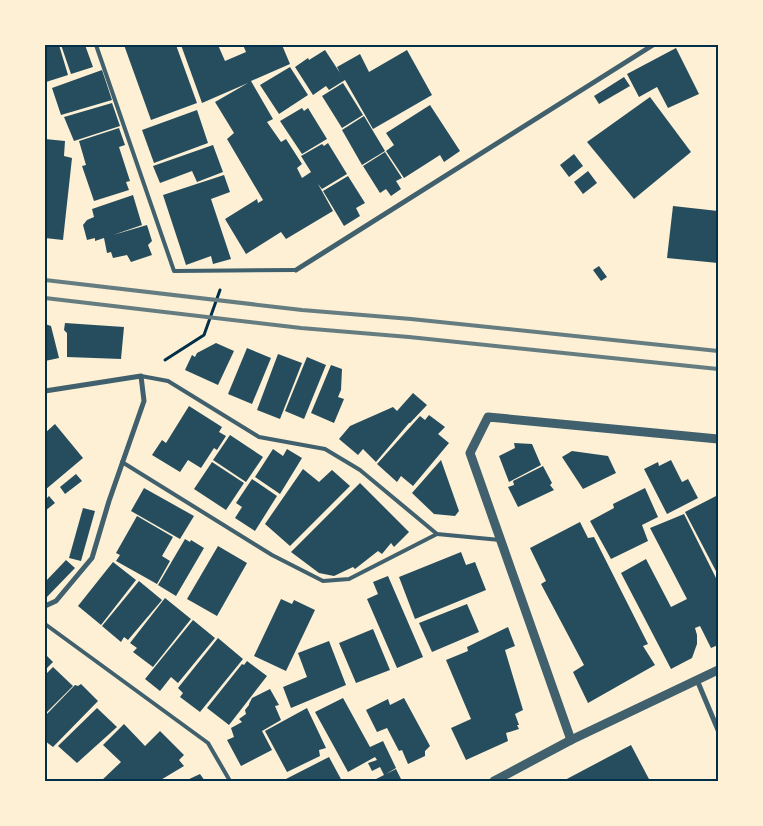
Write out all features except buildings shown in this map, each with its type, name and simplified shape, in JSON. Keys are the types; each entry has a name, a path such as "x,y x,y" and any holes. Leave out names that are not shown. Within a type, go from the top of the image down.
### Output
{"street":[{"path":"296,270 653,45"},
{"path":"45,391 141,376 144,401 122,462 92,558 56,601 45,606"},
{"path":"571,740 470,453 488,417 718,440"},
{"path":"494,781 571,740 718,670"},
{"path":"697,680 718,730"}],"lane":[{"path":"96,45 174,271 296,270"},
{"path":"141,376 168,381 258,437 325,449 360,470 437,534"},
{"path":"122,462 272,555 323,581 349,579 437,534 500,540"},
{"path":"45,624 208,743 230,781"}],"path":[{"path":"141,376 204,335 227,271"}],"railway":[{"path":"45,280 302,310 411,319 718,351"},
{"path":"45,298 301,328 409,337 718,369"}]}
